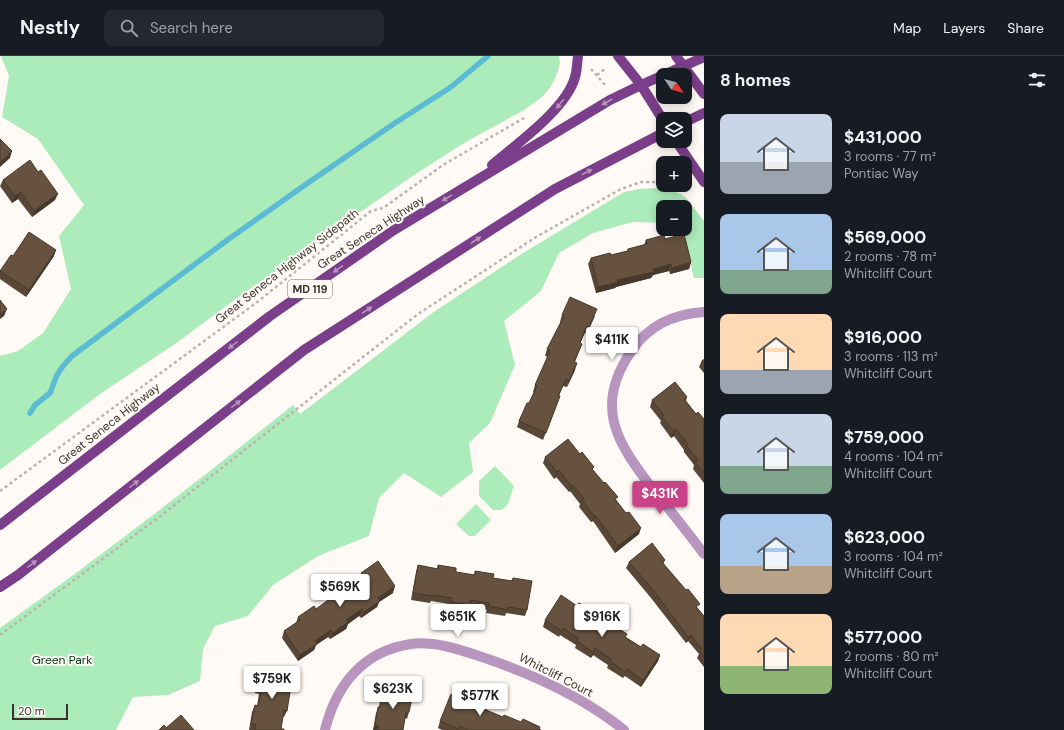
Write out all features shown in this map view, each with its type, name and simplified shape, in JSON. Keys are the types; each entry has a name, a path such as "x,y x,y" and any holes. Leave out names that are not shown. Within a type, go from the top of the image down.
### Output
{"main road":[{"path":"470,184 553,113 566,96 575,78 578,56"},
{"path":"618,56 641,84 658,112"},
{"path":"676,56 704,94"},
{"name":"Great Seneca Highway","path":"0,525 270,316 394,230 610,100 641,84 704,57"},
{"path":"692,119 704,113"},
{"path":"0,587 18,575 304,350 555,189 656,137"},
{"path":"680,148 704,182"}],"street":[{"path":"704,312 683,315 667,320 648,332 634,347 617,376 613,394 612,410 614,426 621,443 633,463 704,554"},
{"name":"Whitcliff Court","path":"325,730 330,712 342,687 357,669 375,656 395,648 412,644 429,644 453,648 506,665 543,681 570,694 624,730"}],"path":[{"path":"588,66 606,86"},
{"path":"597,75 606,68"},
{"name":"Great Seneca Highway Sidepath","path":"0,491 256,303 371,212 383,208 438,169 529,115"},
{"path":"0,634 159,517 418,314 536,237 621,189 641,182 656,182"}],"green space":[{"path":"1,56 559,56 560,63 557,74 550,88 541,98 524,110 464,143 414,175 251,288 175,344 100,394 0,470 0,356 18,351 43,333 71,289 59,236 84,205 38,139 2,117 9,76"},
{"name":"Green Park","path":"656,188 656,192 676,192 681,194 688,200 656,200 656,223 633,222 593,233 559,253 541,291 504,321 515,365 490,423 469,443 473,472 441,497 404,473 379,498 369,536 318,556 273,585 248,616 215,626 203,649 200,681 168,695 133,697 116,730 0,730 0,628 148,519 293,405 300,414 435,311 523,253 624,192"},
{"path":"692,205 704,221 704,278 694,278 684,236 692,236"},
{"path":"495,466 514,486 508,504 502,510 493,510 479,496 479,481"},
{"path":"476,504 491,520 475,536 469,536 456,524"}],"building":[{"path":"0,139 12,151 0,163"},
{"path":"30,160 38,172 41,170 58,194 34,211 21,192 15,196 3,180"},
{"path":"29,232 56,250 29,290 0,271 11,255 13,256"},
{"path":"660,236 664,236 665,239 676,236 684,236 691,262 672,268 671,264 653,269 654,272 617,280 618,282 598,287 591,258 610,253 611,255 628,251 628,249 647,244 646,240"},
{"path":"570,297 597,309 589,327 587,326 580,343 582,344 574,362 577,363 569,381 566,379 558,396 560,396 546,433 519,421 537,386 535,385 550,351 547,349 564,316 562,315"},
{"path":"0,300 7,309 0,314"},
{"path":"675,382 687,397 684,399 696,414 698,412 704,419 704,473 695,462 698,460 686,445 688,444 676,429 674,431 662,417 664,415 652,400"},
{"path":"568,439 580,454 582,452 594,467 592,469 618,497 615,499 626,513 629,512 641,528 618,546 582,500 584,499 573,485 571,486 559,470 557,472 545,457"},
{"path":"652,543 665,560 662,562 700,604 696,607 704,616 704,657 700,652 702,649 691,635 688,637 654,591 629,562"},
{"path":"378,561 395,586 378,598 380,601 364,612 362,609 346,620 348,622 333,633 331,630 315,641 317,644 300,655 284,631 300,620 298,617 314,606 316,609 331,598 330,595 345,585 347,588 364,577 361,573"},
{"path":"418,565 438,569 438,565 456,568 456,572 475,575 475,571 494,574 493,578 512,581 513,578 532,581 527,610 508,607 508,610 489,606 489,603 470,600 470,605 451,602 452,598 413,593"},
{"path":"561,595 577,606 579,603 595,613 593,616 609,627 611,624 627,634 625,637 641,647 643,644 660,655 643,680 627,669 625,672 610,661 611,659 595,648 593,652 577,641 579,639 563,628 562,631 545,620"},
{"path":"261,667 290,672 287,691 290,692 287,711 284,710 281,729 284,730 255,730 256,724 251,724 255,705 258,706 262,687 258,686"},
{"path":"383,688 413,694 409,712 406,712 403,730 378,730 379,726 375,725"},
{"path":"451,694 469,702 470,699 488,707 486,710 503,717 504,715 521,722 523,719 540,727 539,729 541,730 469,730 459,726 458,729 440,721"},
{"path":"181,715 194,730 159,730 164,725 166,728"}],"waterway":[{"path":"30,413 35,405 50,393 57,375 72,356 226,241 302,187 395,123 451,87 488,56"}]}
